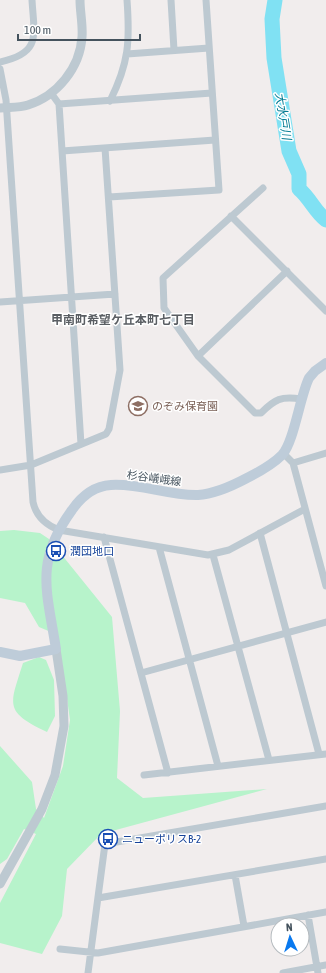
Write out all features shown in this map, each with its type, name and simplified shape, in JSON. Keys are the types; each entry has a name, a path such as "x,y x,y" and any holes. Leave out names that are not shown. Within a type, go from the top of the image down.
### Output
{"main road":[{"path":"283,454 309,378 326,363"},
{"name":"杉谷嶬峨線","path":"56,649 48,602 46,571 47,558 59,530 80,501 90,491 110,485 130,485 183,494 198,495 218,492 255,474 273,463 283,454"},
{"path":"0,652 20,656 56,649"}],"street":[{"path":"0,62 22,56 32,43 34,34 32,0"},
{"path":"3,108 26,106 51,93 71,72 79,55 82,37 80,0"},
{"path":"110,101 121,76 127,54 129,34 127,0"},
{"path":"171,0 174,50"},
{"path":"108,197 219,190 206,0"},
{"path":"127,54 209,48"},
{"path":"0,69 34,507 46,523 59,530 200,555 213,555 229,550 305,509"},
{"path":"51,93 59,104 81,444"},
{"path":"59,104 212,93"},
{"path":"62,151 215,140"},
{"path":"0,470 31,465 106,434 109,429 120,370 105,148"},
{"path":"263,188 162,280 164,308 198,356 255,413 260,413 273,402 280,399 301,399"},
{"path":"231,216 326,311"},
{"path":"198,356 287,271"},
{"path":"0,302 115,294"},
{"path":"293,463 326,453"},
{"path":"283,454 293,463 326,586"},
{"path":"144,775 324,755 287,633 260,533"},
{"path":"104,537 168,773"},
{"path":"159,547 218,766"},
{"path":"213,555 269,760"},
{"path":"141,673 326,622"},
{"path":"0,884 42,809 55,775 64,726 63,696 56,649"},
{"path":"88,973 105,844 326,806"},
{"path":"98,898 326,859"},
{"path":"235,875 244,926"},
{"path":"60,949 91,953 326,912"},
{"path":"308,915 318,970"},
{"path":"283,973 318,970 326,965"}],"green space":[{"path":"14,530 40,533 49,539 112,617 120,711 117,778 143,798 267,789 101,834 67,869 62,916 42,954 0,943 0,903 36,834 24,829 7,859 0,864 0,746 32,782 36,809 44,818 63,766 70,720 58,635 39,627 25,603 0,598 0,531"},
{"path":"39,657 46,660 54,680 55,716 47,732 33,725 17,712 13,698 23,663"}],"waterway":[{"name":"大水戸川","path":"275,0 272,19 274,58 289,151 299,174 299,189 326,220"}],"place":[{"name":"のぞみ保育園","path":"138,406"},
{"name":"潤団地口","path":"56,551"},
{"name":"ニューポリスB-2","path":"108,839"}],"district":[{"name":"甲南町希望ケ丘本町七丁目","path":"123,320"}]}
